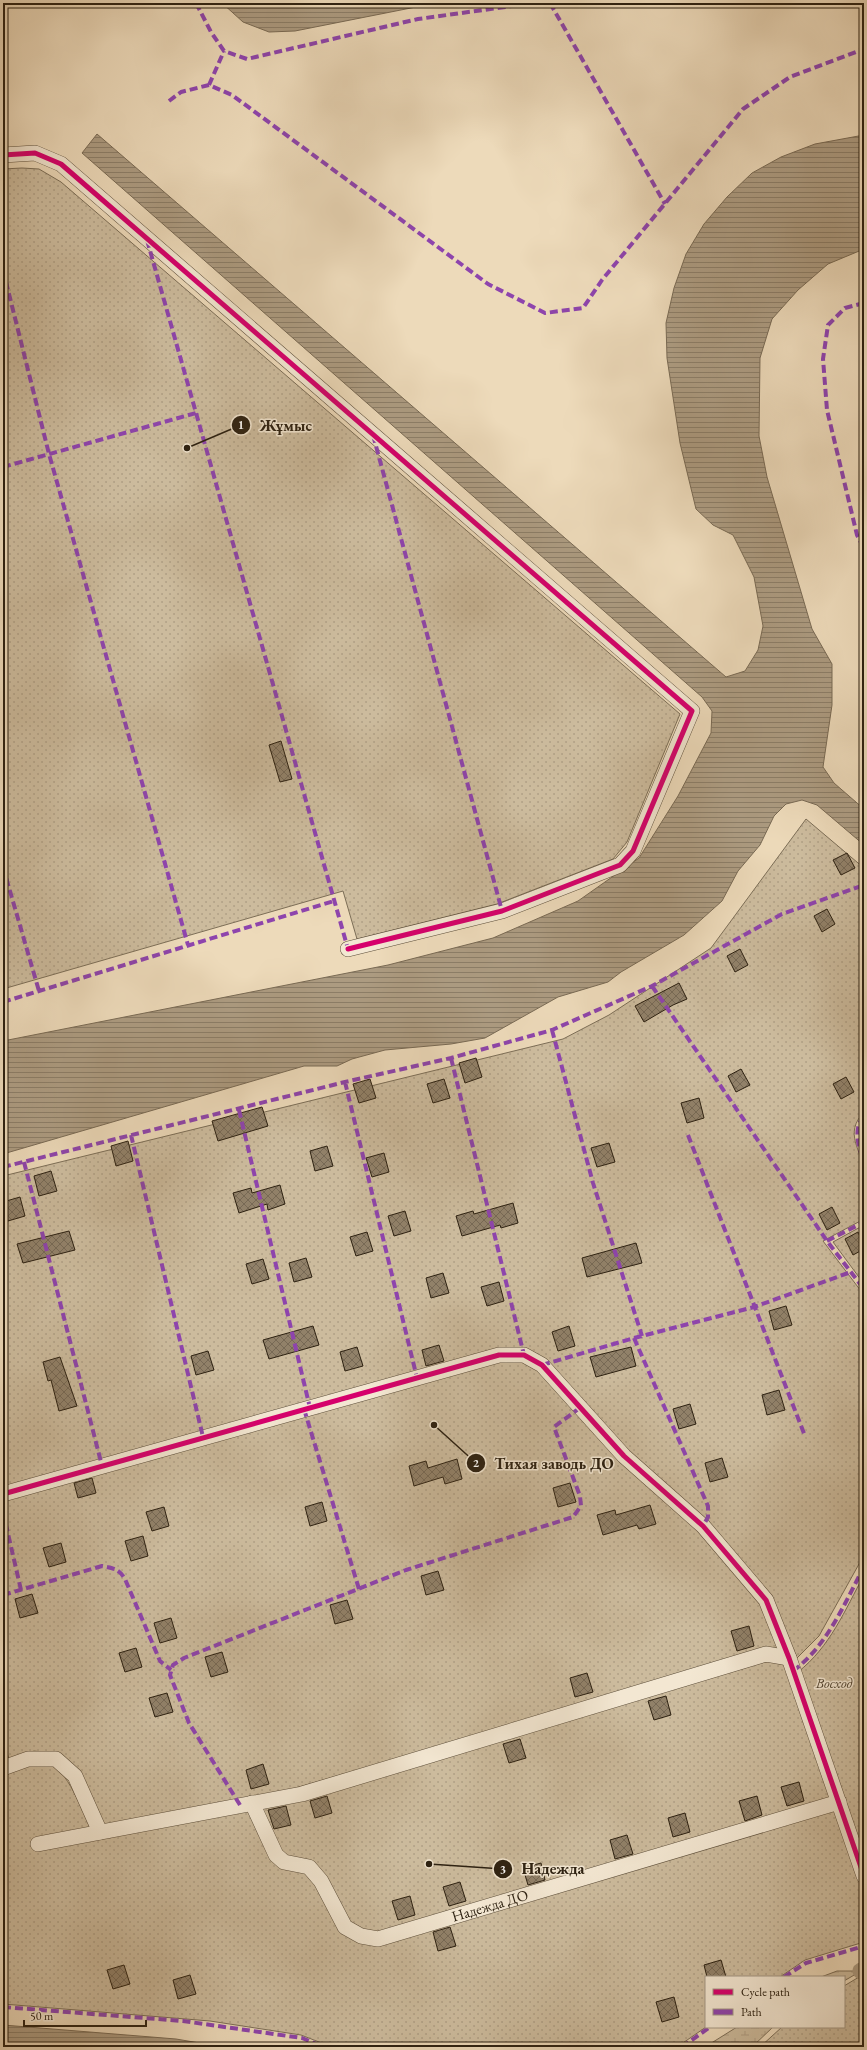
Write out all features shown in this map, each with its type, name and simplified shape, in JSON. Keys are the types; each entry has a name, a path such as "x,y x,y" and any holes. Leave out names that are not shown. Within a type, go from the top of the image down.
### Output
{"street":[{"path":"3,155 35,153 61,164 692,711 633,851 620,865 502,911 348,949"},
{"path":"3,1494 499,1355 524,1355 542,1365 624,1456 702,1526 766,1600 789,1658 864,1876"},
{"path":"38,1844 302,1794 766,1654 789,1658"},
{"path":"3,1768 28,1759 56,1759 75,1776 100,1832"},
{"name":"Надежда ДО","path":"252,1803 276,1855 284,1862 309,1867 321,1881 345,1927 361,1936 378,1939 839,1802"}],"green space":[{"path":"3,169 39,169 61,182 680,714 627,842 613,859 497,904 357,939 343,891 3,989"},
{"path":"806,819 864,868 864,1112 858,1120 854,1135 863,1164 865,1190 864,1219 823,1241 864,1295 864,1555 819,1636 796,1659 776,1648 289,1790 104,1825 59,1754 34,1751 9,1759 3,1740 3,1176 563,1039 609,1015 711,948"},
{"path":"864,1225 864,1284 833,1242"},
{"name":"Восход","path":"864,1575 864,1862 798,1672 828,1640"},
{"path":"768,1661 784,1665 864,1889 864,1942 805,1960 781,1976 705,1976 705,2028 677,2047 332,2047 301,2035 210,2021 3,2004 3,1773 27,1765 39,1763 51,1765 58,1769 77,1798 95,1839 295,1802"},
{"path":"837,1971 861,1971 845,1980 845,1976 824,1976"},
{"path":"859,1977 864,1978 864,2047 760,2047 781,2028 845,2028 845,1985"},
{"path":"735,2028 772,2028 752,2047 705,2047"}],"shaded area":[{"path":"222,3 436,3 295,31 269,32 243,22"},
{"path":"97,134 726,677 745,671 758,650 763,626 754,577 733,535 713,525 696,509 680,443 667,358 666,323 674,288 686,254 704,224 727,197 752,173 781,157 815,144 864,135 864,249 828,264 798,290 772,319 760,358 759,436 767,477 812,629 832,664 832,705 823,767 834,783 864,809 864,845 817,805 802,800 786,804 774,816 760,845 738,871 722,901 684,935 621,972 608,982 558,997 485,1038 451,1044 385,1050 352,1059 337,1066 304,1066 3,1154 3,1041 388,965 493,938 578,901 639,858 678,796 711,733 712,711 702,697 82,153"},
{"path":"3,2025 176,2039 223,2047 3,2047"}],"building":[{"path":"281,741 292,779 280,782 269,745"},
{"path":"847,853 855,868 841,875 833,860"},
{"path":"827,909 835,924 822,932 814,916"},
{"path":"740,949 748,965 735,972 727,956"},
{"path":"679,983 687,999 673,1005 644,1022 635,1006"},
{"path":"476,1058 482,1077 465,1083 459,1063"},
{"path":"741,1069 750,1085 736,1092 728,1076"},
{"path":"846,1077 854,1092 841,1099 833,1084"},
{"path":"370,1079 376,1098 359,1103 353,1084"},
{"path":"444,1079 450,1098 433,1103 427,1084"},
{"path":"699,1098 704,1118 687,1123 681,1103"},
{"path":"262,1107 268,1126 218,1141 212,1121"},
{"path":"128,1141 133,1161 116,1166 111,1146"},
{"path":"609,1143 615,1162 597,1167 591,1148"},
{"path":"327,1146 333,1166 315,1171 310,1151"},
{"path":"384,1153 389,1172 372,1177 366,1158"},
{"path":"51,1171 57,1191 39,1196 34,1176"},
{"path":"280,1185 285,1204 268,1210 267,1204 239,1213 233,1193 251,1188 252,1193"},
{"path":"20,1197 25,1216 8,1221 3,1202"},
{"path":"513,1203 518,1223 501,1228 500,1225 462,1236 456,1216 473,1211 474,1214"},
{"path":"832,1207 840,1223 827,1230 819,1214"},
{"path":"405,1211 411,1231 394,1236 388,1216"},
{"path":"69,1231 75,1250 23,1263 17,1244"},
{"path":"367,1232 373,1251 356,1256 350,1237"},
{"path":"858,1232 864,1244 864,1249 853,1255 845,1239"},
{"path":"636,1243 642,1263 587,1277 582,1258"},
{"path":"306,1258 312,1277 294,1282 289,1263"},
{"path":"263,1259 269,1279 252,1284 246,1264"},
{"path":"443,1273 449,1293 431,1298 426,1278"},
{"path":"499,1282 504,1301 487,1306 481,1287"},
{"path":"786,1306 792,1325 774,1330 769,1311"},
{"path":"313,1326 319,1345 269,1359 263,1340"},
{"path":"569,1326 575,1346 558,1351 552,1332"},
{"path":"439,1345 444,1361 426,1366 422,1350"},
{"path":"357,1347 363,1366 345,1371 340,1352"},
{"path":"631,1347 636,1366 596,1377 590,1357"},
{"path":"208,1351 214,1370 196,1375 191,1356"},
{"path":"60,1357 77,1406 59,1411 51,1380 48,1381 43,1362"},
{"path":"779,1390 785,1410 767,1415 762,1395"},
{"path":"690,1404 696,1424 679,1429 673,1409"},
{"path":"722,1458 728,1477 710,1482 705,1463"},
{"path":"457,1459 462,1479 445,1484 443,1477 414,1486 409,1466 426,1461 428,1468"},
{"path":"92,1478 96,1493 78,1498 74,1483"},
{"path":"570,1483 576,1502 558,1507 553,1488"},
{"path":"322,1502 327,1521 310,1526 305,1507"},
{"path":"650,1505 656,1524 639,1529 637,1525 603,1535 597,1515 615,1510 616,1515"},
{"path":"164,1507 169,1526 152,1531 146,1512"},
{"path":"143,1536 148,1556 131,1561 125,1541"},
{"path":"61,1543 66,1562 49,1567 43,1548"},
{"path":"438,1571 444,1590 426,1595 421,1576"},
{"path":"32,1594 38,1613 20,1618 15,1599"},
{"path":"347,1600 353,1619 335,1624 330,1605"},
{"path":"171,1618 177,1638 160,1643 154,1623"},
{"path":"749,1626 754,1646 737,1651 731,1631"},
{"path":"136,1648 142,1667 125,1672 119,1653"},
{"path":"222,1652 228,1672 211,1677 205,1657"},
{"path":"587,1673 593,1692 575,1697 570,1678"},
{"path":"167,1693 173,1712 155,1717 149,1698"},
{"path":"666,1696 671,1715 654,1720 648,1701"},
{"path":"520,1739 526,1758 509,1763 503,1744"},
{"path":"263,1764 269,1784 251,1789 246,1770"},
{"path":"799,1782 804,1801 787,1806 781,1787"},
{"path":"327,1796 332,1813 315,1818 310,1801"},
{"path":"757,1796 762,1815 745,1821 739,1801"},
{"path":"286,1806 291,1825 274,1829 268,1810"},
{"path":"685,1813 690,1832 673,1837 668,1818"},
{"path":"627,1835 633,1854 615,1859 610,1840"},
{"path":"541,1863 545,1880 528,1885 523,1868"},
{"path":"460,1882 466,1901 449,1906 443,1887"},
{"path":"410,1896 415,1915 398,1920 392,1901"},
{"path":"450,1927 456,1946 438,1951 433,1932"},
{"path":"721,1960 726,1976 707,1976 704,1965"},
{"path":"124,1965 130,1984 113,1989 107,1970"},
{"path":"190,1975 196,1994 178,1999 173,1980"},
{"path":"674,1997 679,2017 662,2022 656,2002"}],"marked path":[{"path":"196,3 211,32 224,51 247,59 418,19 534,3"},
{"path":"550,3 665,204"},
{"path":"169,101 181,92 209,85 232,95 488,284 545,313 583,308 602,280 743,109 790,77 864,49"},
{"path":"209,85 224,51"},
{"path":"147,240 348,949"},
{"path":"3,270 49,454 188,945"},
{"path":"864,303 845,308 828,325 823,359 827,410 857,535 864,548"},
{"path":"3,467 196,413"},
{"path":"373,435 502,911"},
{"path":"3,867 39,991"},
{"path":"3,1167 345,1082 451,1058 552,1030 652,986 782,914 864,885"},
{"path":"3,1002 334,901"},
{"path":"652,986 827,1241 864,1289"},
{"path":"552,1030 593,1183 642,1336"},
{"path":"451,1058 524,1355"},
{"path":"345,1082 417,1378"},
{"path":"239,1110 310,1408"},
{"path":"864,1116 860,1121 857,1133 864,1162"},
{"path":"131,1135 203,1437"},
{"path":"688,1135 805,1436"},
{"path":"24,1162 102,1466"},
{"path":"827,1241 864,1222"},
{"path":"542,1365 634,1338 754,1307 851,1272"},
{"path":"634,1338 708,1506 708,1517 703,1526"},
{"path":"240,1805 189,1723 170,1675 173,1665 184,1658 406,1570 573,1517 581,1506 580,1496 554,1427 581,1407"},
{"path":"304,1409 359,1589"},
{"path":"3,1512 21,1590"},
{"path":"3,1595 102,1566 109,1567 120,1573 125,1579 160,1661 171,1670"},
{"path":"793,1671 805,1661 826,1636 864,1567"},
{"path":"3,1761 5,1768"},
{"path":"786,1976 806,1963 864,1946"},
{"path":"3,2007 183,2021 302,2038 324,2047"},
{"path":"682,2047 709,2028"}],"cycle path":[{"path":"3,155 35,153 61,164 692,711 633,851 620,865 502,911 348,949"},
{"path":"3,1494 499,1355 524,1355 542,1365 624,1456 703,1526 766,1600 789,1658 864,1876"}],"place":[{"name":"Жұмыс","path":"187,448"},
{"name":"Тихая заводь ДО","path":"434,1425"},
{"name":"Надежда","path":"429,1864"}]}
